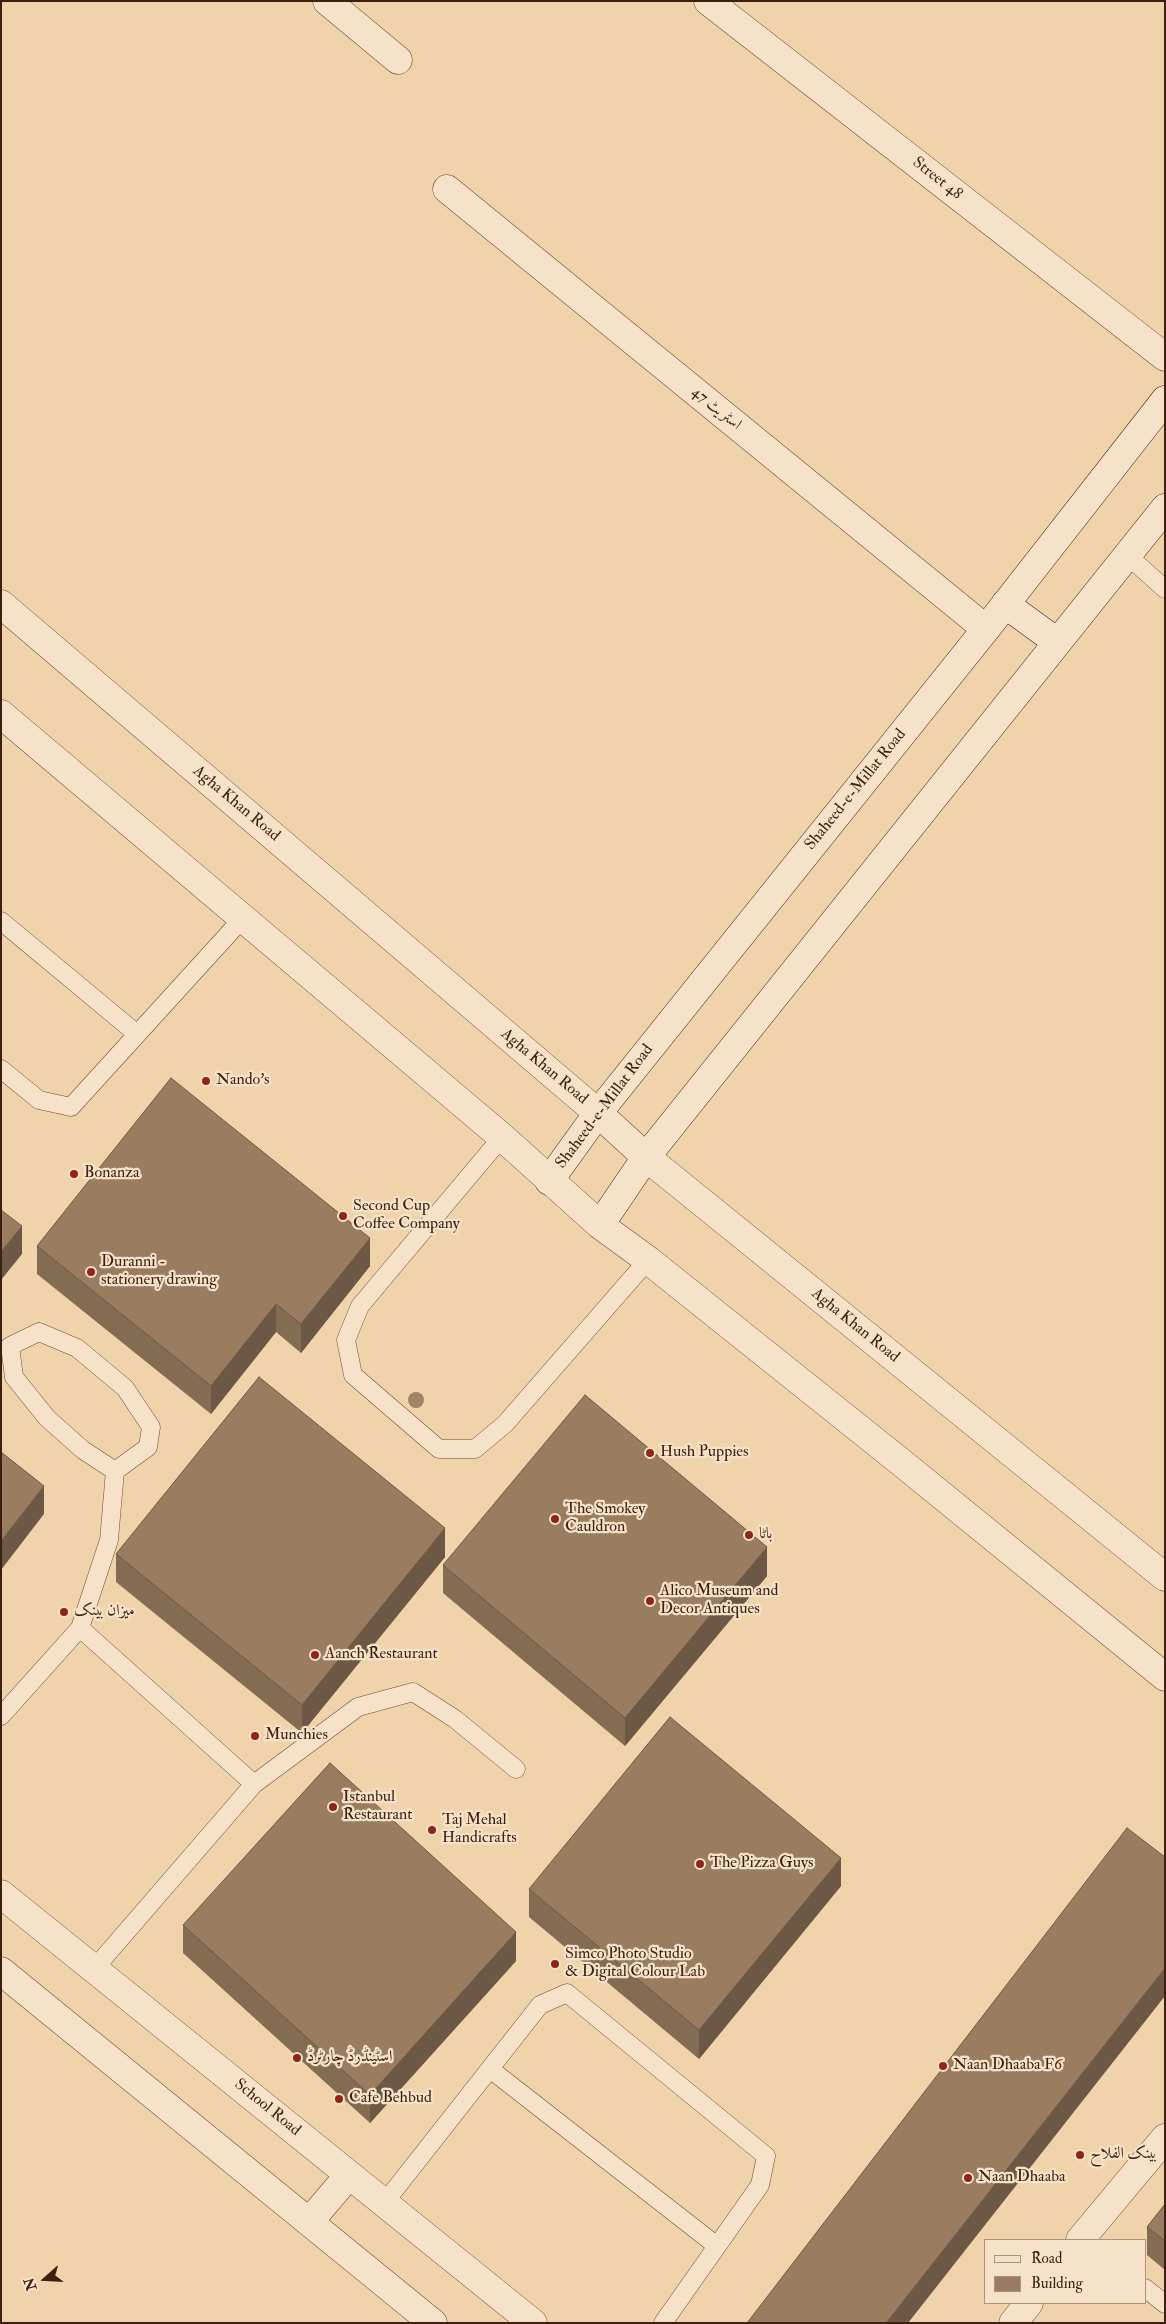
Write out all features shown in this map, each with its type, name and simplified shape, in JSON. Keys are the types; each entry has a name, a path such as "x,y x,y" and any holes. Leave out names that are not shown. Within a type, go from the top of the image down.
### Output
{"street":[{"path":"327,1 398,60"},
{"name":"Street 48","path":"708,1 1165,357"},
{"name":"اسٹریٹ 47","path":"447,189 986,629"},
{"name":"Shaheed-e-Millat Road","path":"549,1181 598,1113 986,629 1165,400"},
{"path":"600,1225 646,1157 1165,508"},
{"name":"Agha Khan Road","path":"1,604 598,1113 646,1157 1165,1577"},
{"path":"1005,604 1057,642"},
{"path":"3,719 243,918 502,1137 600,1225 648,1260 1165,1676"},
{"name":"School Road","path":"1,1894 533,2323"},
{"path":"1,1970 433,2323"},
{"path":"1084,2239 1165,2138"},
{"path":"309,2222 349,2175"},
{"path":"1013,2323 1028,2304"}],"lane":[{"path":"1127,555 1165,589"},
{"path":"1,1069 39,1100 71,1107 243,918"},
{"path":"1,921 137,1034"},
{"path":"502,1137 360,1306 346,1340 353,1375 439,1449 475,1449 505,1424 648,1260"},
{"path":"39,1332 77,1348 125,1388 151,1427 148,1448 115,1471 83,1450 47,1418 14,1377 10,1346 39,1332"},
{"path":"1,1716 80,1628 109,1540 115,1471"},
{"path":"80,1628 254,1784"},
{"path":"94,1969 254,1784 358,1707 412,1692 455,1719 516,1768"},
{"path":"384,2202 540,2005 567,1993 766,2156 760,2185 664,2323"},
{"path":"490,2069 717,2246"},
{"path":"1146,2289 1165,2304"}],"building":[{"path":"171,1078 370,1238 301,1324 276,1304 211,1386 37,1246"},
{"path":"1,1210 22,1226 1,1252"},
{"path":"259,1377 445,1528 302,1705 116,1554"},
{"path":"585,1395 767,1547 625,1718 443,1565"},
{"path":"1,1452 44,1486 1,1541"},
{"path":"670,1717 841,1858 699,2030 529,1889"},
{"path":"330,1763 516,1932 370,2095 183,1925"},
{"path":"1127,1828 1165,1857 1165,1968 886,2323 747,2323"},
{"path":"1165,2204 1165,2241 1147,2227"}],"place":[{"name":"Nando's","path":"206,1081"},
{"name":"Bonanza","path":"74,1174"},
{"name":"Second Cup Coffee Company","path":"343,1216"},
{"name":"Duranni - stationery drawing","path":"91,1272"},
{"name":"Hush Puppies","path":"650,1453"},
{"name":"The Smokey Cauldron","path":"555,1519"},
{"name":"باٹا","path":"749,1535"},
{"name":"Alico Museum and Decor Antiques","path":"650,1601"},
{"name":"میزان بینک","path":"64,1612"},
{"name":"Aanch Restaurant","path":"315,1655"},
{"name":"Munchies","path":"255,1736"},
{"name":"Istanbul Restaurant","path":"333,1807"},
{"name":"Taj Mehal Handicrafts","path":"432,1830"},
{"name":"The Pizza Guys","path":"700,1864"},
{"name":"Simco Photo Studio & Digital Colour Lab","path":"555,1964"},
{"name":"اسٹینڈرڈ چارٹرڈ","path":"297,2058"},
{"name":"Naan Dhaaba F6","path":"943,2066"},
{"name":"Cafe Behbud","path":"339,2099"},
{"name":"بینک الفلاح","path":"1080,2155"},
{"name":"Naan Dhaaba","path":"968,2178"}]}
